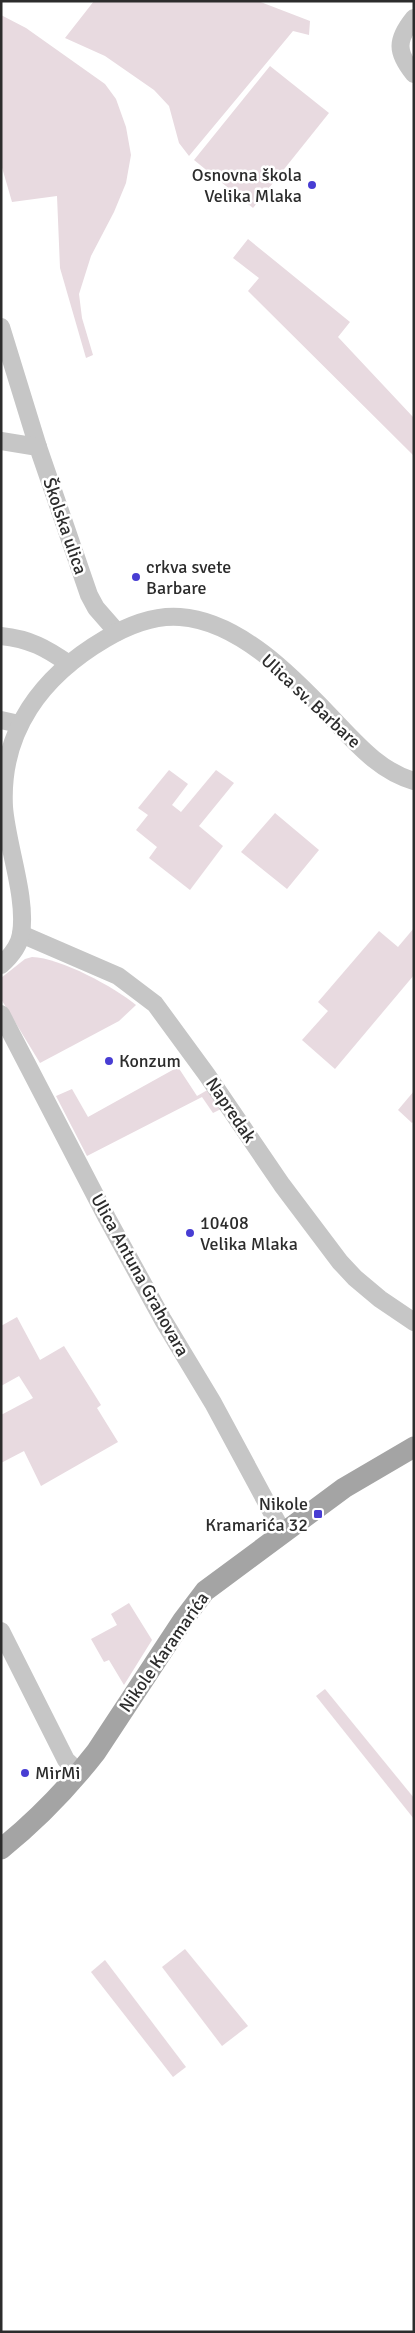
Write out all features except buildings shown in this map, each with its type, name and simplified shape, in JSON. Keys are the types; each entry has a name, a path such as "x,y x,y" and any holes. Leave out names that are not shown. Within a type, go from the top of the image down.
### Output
{"main road":[{"name":"Nikole Karamarića","path":"1,1849 32,1824 80,1773 96,1752 194,1604 215,1582 368,1472 414,1447"}],"street":[{"path":"414,18 400,37 400,47 407,65 414,74"},
{"name":"Školska ulica","path":"1,327 38,447 89,595 96,608 118,632"},
{"path":"1,441 38,447"},
{"name":"Ulica sv. Barbare","path":"1,965 13,953 21,934 22,912 8,836 4,785 6,763 19,724 32,702 69,664 118,632 134,624 179,617 201,621 224,630 249,644 277,665 309,694 371,757 398,776 414,780"},
{"path":"1,636 23,638 34,642 69,664"},
{"path":"1,720 19,724"},
{"name":"Napredak","path":"21,934 118,976 155,1004 166,1015 282,1185 340,1262 380,1300 414,1322"},
{"name":"Ulica Antuna Grahovara","path":"1,1014 107,1218 163,1320 213,1403 283,1533"},
{"path":"1,1631 10,1666 66,1760 80,1773"}],"shaded area":[{"path":"94,1 258,1 310,21 309,35 293,31 189,156 179,143 169,106 154,90 105,56 65,38"},
{"path":"1,15 26,28 105,84 116,99 126,127 131,155 126,183 114,212 91,256 79,294 82,318 93,355 86,358 60,268 57,196 12,202 1,164"},
{"path":"270,66 329,113 253,208 194,160"},
{"path":"248,239 350,322 338,337 414,418 414,456 248,291 259,278 233,258"},
{"path":"169,770 188,784 172,805 181,812 216,770 234,783 199,826 223,846 190,890 149,858 157,847 136,830 148,815 138,808"},
{"path":"275,813 319,850 287,889 241,852"},
{"path":"414,928 414,975 335,1069 302,1040 328,1011 318,1002 379,931 398,947"},
{"path":"32,957 57,962 72,968 115,990 136,1005 119,1021 40,1063 1,999 1,978 25,959"},
{"path":"178,1067 197,1096 211,1088 223,1108 213,1113 202,1097 87,1156 56,1096 72,1089 88,1117"},
{"path":"414,1091 414,1121 412,1123 398,1110"},
{"path":"17,1317 40,1360 64,1346 101,1405 97,1408 118,1442 41,1486 24,1451 1,1463 1,1415 33,1398 19,1376 1,1386 1,1326"},
{"path":"129,1603 152,1640 124,1685 109,1660 104,1662 91,1639 117,1625 111,1614"},
{"path":"325,1689 414,1798 414,1819 316,1696"},
{"path":"185,1949 248,2026 222,2046 162,1967"},
{"path":"105,1960 186,2067 173,2077 91,1972"}],"place":[{"name":"Osnovna škola Velika Mlaka","path":"312,185"},
{"name":"crkva svete Barbare","path":"136,577"},
{"name":"Konzum","path":"109,1061"},
{"name":"10408 Velika Mlaka","path":"190,1233"},
{"name":"Nikole Kramarića 32","path":"318,1514"},
{"name":"MirMi","path":"25,1773"}]}
